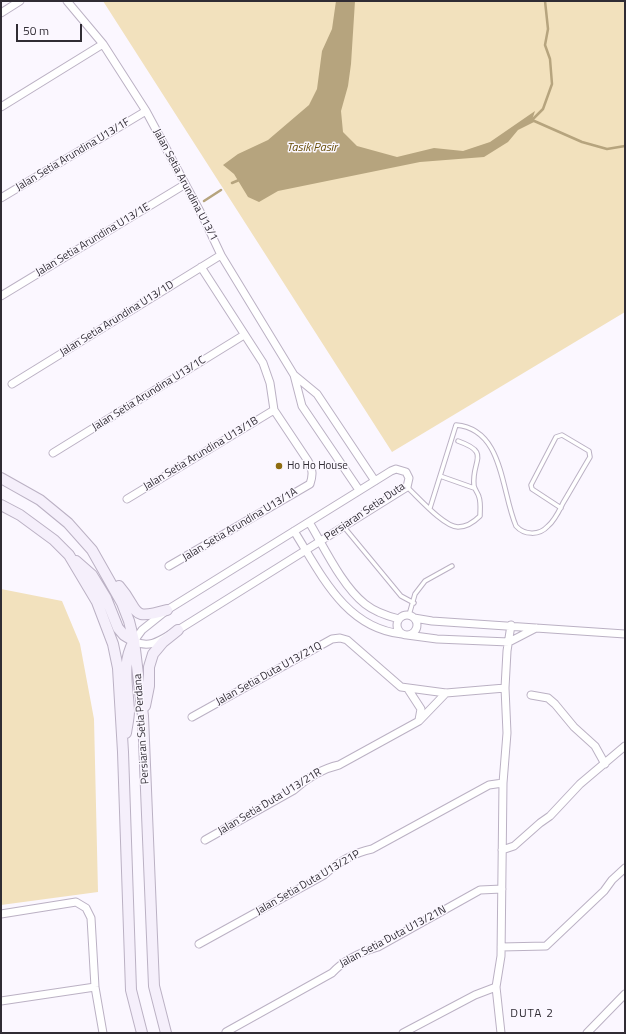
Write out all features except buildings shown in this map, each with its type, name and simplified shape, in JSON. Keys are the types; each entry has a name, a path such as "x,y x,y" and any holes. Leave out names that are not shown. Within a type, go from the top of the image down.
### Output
{"main road":[{"name":"Persiaran Setia Perdana","path":"1,478 40,500 68,523 92,550 122,603 134,641 143,716 154,986 166,1033"},
{"name":"Persiaran Setia Perdana","path":"1,505 20,515 54,540 69,556 96,602 113,644 118,668 123,752 131,990 142,1033"},
{"path":"69,556 92,575 106,598 118,628 124,635 134,641 128,652 126,664 129,714 123,752"},
{"path":"105,571 122,590 135,612 147,616 167,610"},
{"path":"143,716 153,654 163,642 178,630"}],"street":[{"path":"1,13 20,1"},
{"name":"Jalan Setia Arundina U13/1","path":"67,1 103,44 146,112 184,185 204,219 221,254 294,375"},
{"path":"1,107 103,44"},
{"name":"Jalan Setia Arundina U13/1F","path":"1,198 146,112"},
{"name":"Jalan Setia Arundina U13/1E","path":"1,296 184,185"},
{"name":"Jalan Setia Arundina U13/1D","path":"12,384 221,254"},
{"path":"201,267 263,364 270,383 274,410"},
{"name":"Jalan Setia Arundina U13/1C","path":"53,453 244,335"},
{"path":"294,375 317,394 375,481"},
{"path":"294,375 302,406 359,490"},
{"name":"Jalan Setia Arundina U13/1A","path":"169,566 310,484 313,476 312,468 274,410"},
{"name":"Jalan Setia Arundina U13/1B","path":"127,499 274,410"},
{"name":"Persiaran Setia Duta","path":"401,470 406,472 409,478 407,487 344,528 178,630 150,645 141,645 134,641 142,630 167,610 375,481 391,471 401,470"},
{"path":"309,522 348,586 365,604 384,615 398,619"},
{"path":"294,531 334,594 363,621 379,630 437,639 509,642 536,628"},
{"path":"404,635 398,630 396,624 398,619 403,616 411,616 432,621 511,625 625,634"},
{"path":"404,635 413,633 416,629 417,623 411,616"},
{"path":"501,1033 496,987 501,947 503,783 507,733 505,688 511,625"},
{"name":"Jalan Setia Duta U13/21Q","path":"192,717 332,639 340,638 347,640 401,687 408,689"},
{"path":"408,689 446,692 505,688"},
{"path":"408,689 421,710 419,721"},
{"name":"Jalan Setia Duta U13/21R","path":"205,840 294,790 305,780 328,768 339,765 419,721 446,692"},
{"path":"531,695 548,698 556,704 574,727 595,746 605,764"},
{"path":"502,850 514,846 540,822 550,816 580,784 625,746"},
{"name":"Jalan Setia Duta U13/21P","path":"199,944 324,875 334,866 358,852 372,849 489,785 503,783"},
{"path":"501,947 546,946 604,891 612,880 625,868"},
{"name":"Jalan Setia Duta U13/21N","path":"226,1032 332,973 346,961 365,951 378,947 480,890 502,889"},
{"path":"1,914 76,902 86,908 91,918 95,987 104,1033"},
{"path":"1,1001 95,987"},
{"path":"403,1033 475,995 496,987"},
{"path":"587,1033 625,994"}],"lane":[{"path":"430,508 456,425 465,425 488,441 495,453 513,519 521,532 537,533 547,528 561,508 590,457 589,450 562,435 556,437 530,485 532,490 561,508"},
{"path":"407,487 446,523 458,527 472,524 480,516 479,497 474,488 473,474 479,459 472,446 458,441"},
{"path":"440,476 474,488"},
{"path":"344,528 401,596 414,603"},
{"path":"411,616 415,594 425,581 452,566"}],"shaded area":[{"path":"103,1 625,1 625,312 392,452"},
{"path":"1,589 62,601 80,644 94,719 98,892 1,905"}],"water":[{"name":"Tasik Pasir","path":"336,1 355,1 351,64 348,86 341,111 343,132 357,146 397,157 434,148 463,151 490,142 535,111 532,120 536,121 518,130 508,142 484,157 420,162 278,191 259,202 248,197 234,174 223,165 238,154 268,140 309,105 317,89 322,51 332,29"}],"waterway":[{"path":"545,1 548,29 545,45 550,59 552,84 543,109 532,120 582,142 607,149 625,146"},
{"path":"232,183 239,180"},
{"path":"204,201 221,190"}],"place":[{"name":"Ho Ho House","path":"279,466"}],"district":[{"name":"DUTA 2","path":"532,1014"}]}
